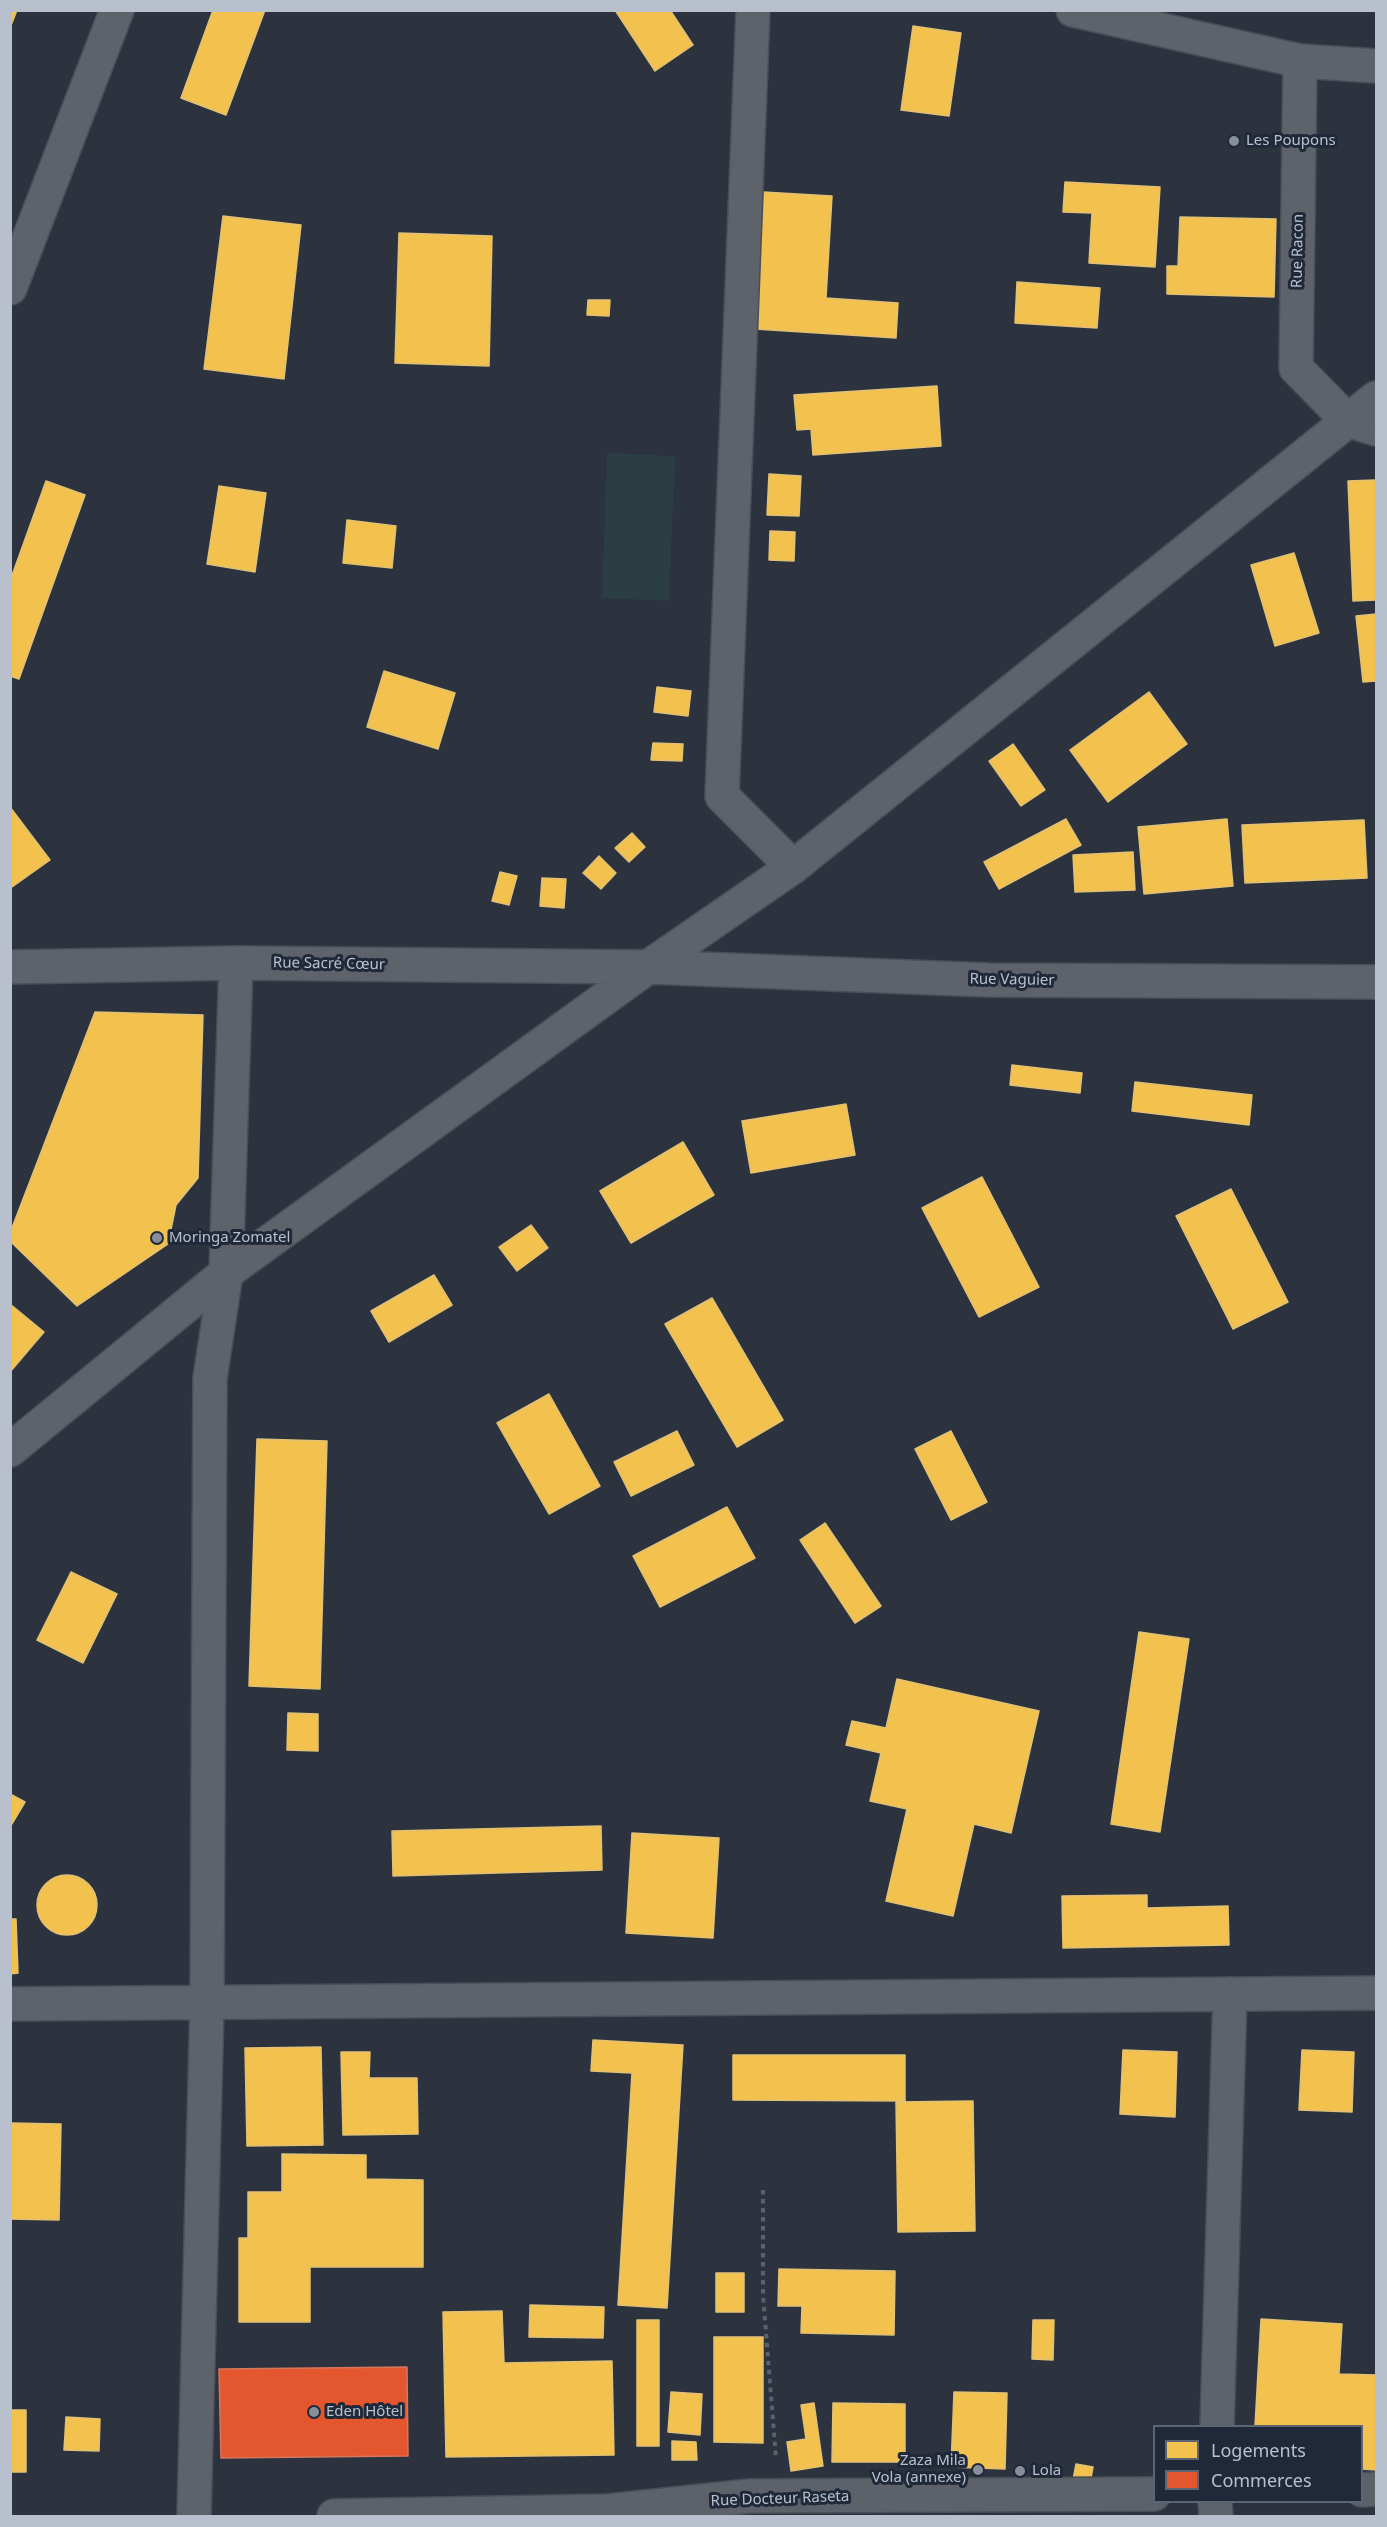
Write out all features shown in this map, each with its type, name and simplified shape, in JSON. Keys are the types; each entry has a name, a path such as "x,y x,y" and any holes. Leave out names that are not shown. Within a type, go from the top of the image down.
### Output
{"main road":[{"name":"Rue Docteur Raseta","path":"334,2517 608,2514 750,2496 1153,2494"}],"street":[{"path":"10,288 117,10"},
{"path":"753,10 722,796 793,867"},
{"path":"1073,10 1300,61 1377,66"},
{"name":"Rue Racon","path":"1300,61 1296,368 1362,424"},
{"path":"10,1450 226,1273 648,967 793,867 1362,424 1377,398"},
{"path":"194,2517 207,2004 210,1378 226,1273 236,963"},
{"name":"Rue Sacré Cœur","path":"10,966 236,963 648,967"},
{"name":"Rue Vaguier","path":"648,967 988,980 1377,982"},
{"path":"10,2004 1377,1993"},
{"path":"1216,2425 1230,1994"}],"path":[{"path":"763,2190 763,2295 772,2420 781,2497"}],"shaded area":[{"path":"607,453 675,456 669,601 602,598"}],"building: Logements":[{"path":"10,10 17,10 10,28"},
{"path":"213,10 265,10 226,115 181,98"},
{"path":"615,10 670,10 693,45 655,71"},
{"path":"913,26 961,33 949,116 901,110"},
{"path":"1065,182 1160,187 1155,267 1089,263 1092,213 1063,212"},
{"path":"763,192 832,196 826,298 898,303 896,338 755,329"},
{"path":"223,216 301,225 284,379 204,369"},
{"path":"1180,217 1276,219 1274,297 1167,294 1167,266 1178,266"},
{"path":"399,233 492,236 489,366 395,363"},
{"path":"1017,282 1100,288 1097,328 1015,323"},
{"path":"588,300 610,300 609,316 587,315"},
{"path":"937,386 941,446 813,455 811,429 797,430 794,395"},
{"path":"769,474 801,476 799,516 767,515"},
{"path":"1376,480 1376,600 1353,601 1348,481"},
{"path":"46,481 85,495 19,679 10,676 10,581"},
{"path":"219,486 266,493 255,572 207,564"},
{"path":"347,520 396,526 392,568 343,563"},
{"path":"770,531 795,532 794,561 769,560"},
{"path":"1294,553 1319,633 1275,646 1251,565"},
{"path":"1376,614 1376,681 1363,682 1356,616"},
{"path":"384,671 455,693 438,749 367,727"},
{"path":"657,687 691,691 688,716 654,712"},
{"path":"1149,692 1187,744 1108,802 1070,750"},
{"path":"653,743 683,744 682,761 651,760"},
{"path":"1013,744 1045,790 1021,806 989,761"},
{"path":"10,807 50,860 12,887 10,885"},
{"path":"1066,819 1081,845 999,889 984,862"},
{"path":"1227,819 1233,886 1144,894 1138,827"},
{"path":"1364,820 1367,878 1245,883 1242,825"},
{"path":"632,833 645,847 629,862 615,848"},
{"path":"1133,852 1135,890 1075,892 1073,855"},
{"path":"599,856 616,873 601,889 583,873"},
{"path":"500,872 517,876 509,905 492,901"},
{"path":"542,878 566,879 564,908 540,906"},
{"path":"95,1012 203,1015 198,1178 176,1205 168,1244 77,1306 10,1241 10,1233"},
{"path":"1012,1065 1082,1073 1080,1093 1010,1085"},
{"path":"1135,1082 1252,1095 1249,1125 1132,1111"},
{"path":"846,1104 855,1155 751,1173 742,1121"},
{"path":"683,1142 714,1195 631,1243 600,1191"},
{"path":"982,1177 1039,1287 979,1317 922,1208"},
{"path":"1231,1189 1288,1302 1233,1329 1176,1216"},
{"path":"531,1225 548,1248 517,1271 499,1247"},
{"path":"434,1275 452,1305 389,1342 371,1311"},
{"path":"712,1298 783,1420 737,1447 665,1324"},
{"path":"10,1304 44,1332 10,1372"},
{"path":"549,1394 600,1486 549,1514 497,1423"},
{"path":"677,1431 694,1465 631,1496 614,1462"},
{"path":"951,1431 987,1502 951,1520 915,1449"},
{"path":"257,1439 327,1441 320,1689 249,1686"},
{"path":"727,1507 755,1558 660,1607 633,1556"},
{"path":"825,1523 881,1606 855,1623 800,1540"},
{"path":"71,1572 117,1594 83,1663 37,1640"},
{"path":"1139,1632 1189,1639 1160,1832 1111,1824"},
{"path":"897,1679 1039,1711 1011,1833 974,1824 953,1916 886,1901 907,1809 870,1801 881,1753 846,1745 852,1721 886,1728"},
{"path":"288,1713 318,1714 318,1751 287,1750"},
{"path":"10,1794 25,1802 10,1827"},
{"path":"601,1826 602,1870 393,1876 392,1831"},
{"path":"632,1833 719,1838 713,1938 626,1933"},
{"path":"67,1875 79,1877 92,1888 97,1905 95,1917 84,1930 67,1935 55,1933 42,1922 37,1905 39,1893 50,1880"},
{"path":"1147,1895 1147,1908 1228,1906 1229,1945 1063,1948 1062,1896"},
{"path":"10,1919 16,1919 18,1973 10,1974"},
{"path":"593,2040 683,2045 667,2308 618,2305 632,2073 591,2071"},
{"path":"321,2047 323,2145 247,2146 245,2048"},
{"path":"1123,2050 1177,2052 1175,2117 1120,2114"},
{"path":"1302,2050 1354,2052 1352,2112 1299,2110"},
{"path":"341,2052 370,2052 369,2078 417,2078 418,2134 343,2135"},
{"path":"733,2055 905,2055 905,2101 733,2100"},
{"path":"973,2101 975,2231 898,2232 896,2102"},
{"path":"10,2123 61,2124 59,2220 10,2219"},
{"path":"282,2154 366,2155 366,2179 423,2180 423,2267 310,2267 310,2322 239,2322 239,2238 248,2238 248,2192 282,2192"},
{"path":"779,2269 895,2271 894,2335 801,2333 802,2306 778,2306"},
{"path":"716,2273 744,2273 744,2312 716,2312"},
{"path":"530,2305 604,2307 603,2338 529,2337"},
{"path":"502,2311 504,2363 612,2361 614,2455 446,2457 443,2312"},
{"path":"1261,2319 1342,2324 1339,2374 1376,2375 1376,2470 1363,2469 1363,2425 1255,2425"},
{"path":"637,2320 659,2320 659,2446 637,2446"},
{"path":"1033,2320 1054,2320 1053,2360 1032,2359"},
{"path":"714,2337 763,2337 763,2443 714,2442"},
{"path":"671,2392 702,2394 700,2435 668,2432"},
{"path":"954,2392 1007,2393 1005,2469 951,2467"},
{"path":"814,2403 823,2466 791,2471 787,2442 806,2439 801,2405"},
{"path":"833,2403 905,2404 905,2462 832,2462"},
{"path":"10,2410 26,2410 26,2472 10,2472"},
{"path":"66,2417 100,2419 99,2451 64,2450"},
{"path":"672,2441 696,2442 697,2460 672,2460"},
{"path":"1076,2464 1093,2467 1090,2483 1073,2480"}],"building: Commerces":[{"name":"Eden Hôtel","path":"407,2367 408,2456 221,2458 219,2369"}],"place":[{"name":"Les Poupons","path":"1234,141"},
{"name":"Moringa Zomatel","path":"157,1238"},
{"name":"Eden Hôtel","path":"314,2412"},
{"name":"Zaza Mila Vola (annexe)","path":"978,2470"},
{"name":"Lola","path":"1020,2471"}]}
